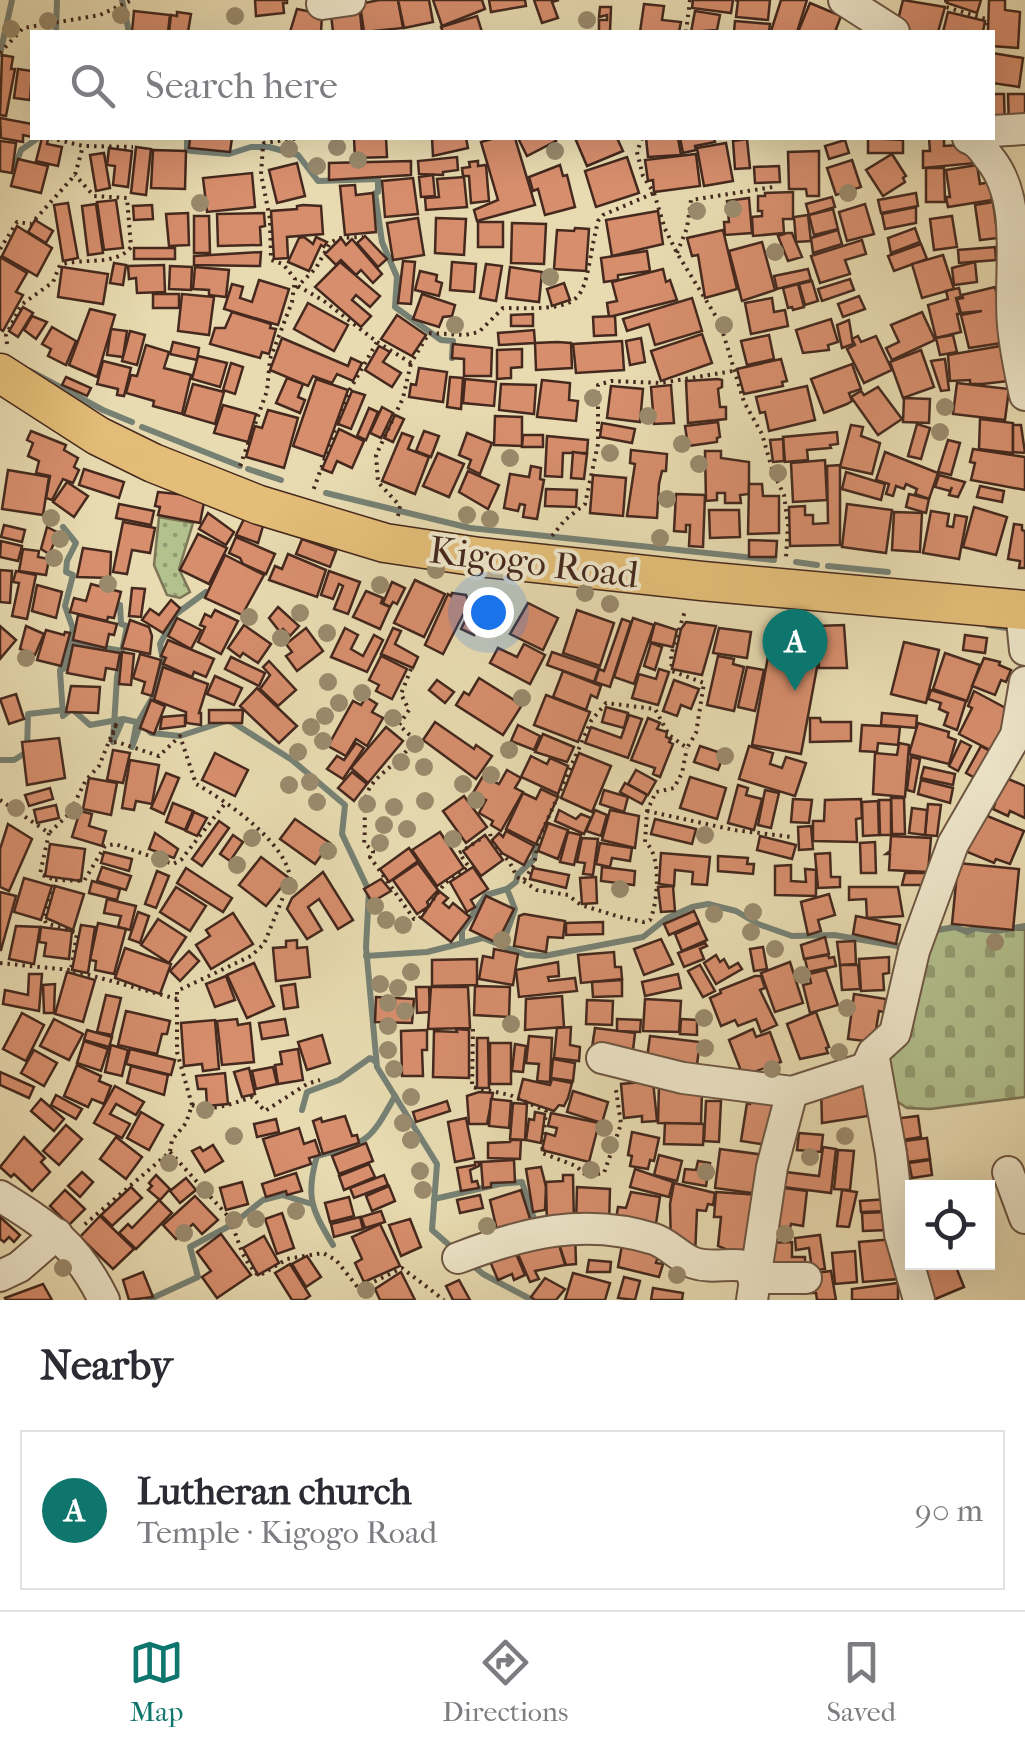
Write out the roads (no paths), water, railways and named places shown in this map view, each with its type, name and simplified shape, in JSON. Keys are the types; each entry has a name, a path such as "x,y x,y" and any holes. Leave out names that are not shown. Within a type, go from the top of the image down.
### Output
{"main road":[{"name":"Kigogo Road","path":"4,374 106,442 228,492 385,543 548,565 1023,610"}],"street":[{"path":"844,0 891,30"},
{"path":"995,134 1025,129"},
{"path":"982,140 1000,168 1011,205 1015,256 1012,322 1025,395"},
{"path":"1023,610 1025,650"},
{"path":"602,1058 644,1071 792,1092 866,1068 873,1053 894,1033 914,951 953,844 1016,735 1025,682"},
{"path":"873,1053 900,1234 919,1300"},
{"path":"753,1282 772,1166 792,1092"},
{"path":"1008,1172 1025,1218"},
{"path":"0,1196 62,1238 87,1266 104,1300"},
{"path":"458,1258 538,1231 595,1228 654,1239 694,1262 712,1266 744,1264 753,1282"},
{"path":"0,1276 62,1238"},
{"path":"753,1282 806,1278"}],"waterway":[{"path":"0,54 12,0"},
{"path":"56,30 57,0"},
{"path":"122,0 129,30"},
{"path":"14,169 21,150 35,140"},
{"path":"187,140 187,150 192,151 229,154 251,147 269,147 298,155 318,181 378,179 375,193 382,242 397,277 395,307 441,340 453,341 452,358"},
{"path":"30,371 132,422"},
{"path":"142,427 240,466"},
{"path":"248,469 281,480"},
{"path":"326,493 470,528 774,560"},
{"path":"63,527 76,543 66,572 73,575 65,606 73,629 60,671 63,716 69,711"},
{"path":"796,562 817,565"},
{"path":"828,566 888,572"},
{"path":"141,723 132,747 136,726 154,695 163,660 160,644 176,614 206,592"},
{"path":"120,605 121,624 127,626 117,677 113,742 123,719"},
{"path":"987,625 1006,628"},
{"path":"60,671 67,667 73,642 122,651"},
{"path":"0,760 14,760 27,752 28,714 72,709 90,725 123,719 141,723 151,733 180,736 229,720 292,760 345,805 342,834 369,891 366,947 377,1067 437,1164 432,1230 456,1251"},
{"path":"462,943 462,930 486,895 516,882 518,874 534,859 536,845"},
{"path":"502,946 515,909 507,889"},
{"path":"366,956 427,952 483,938 526,955 544,956 643,937 667,918 708,904 736,911 792,936 834,935 903,947"},
{"path":"932,931 955,927 967,932 975,928 996,931 1025,926"},
{"path":"302,1110 307,1092 339,1080 370,1058 376,1062"},
{"path":"333,1245 320,1222 311,1193 317,1156 365,1138 395,1096 396,1099"},
{"path":"434,1199 522,1182 535,1222"},
{"path":"148,1300 198,1277 190,1247 233,1224 263,1200 282,1195 312,1204"},
{"path":"469,1262 483,1274 532,1300"}],"place":[{"name":"Lutheran church","path":"795,691"}]}
